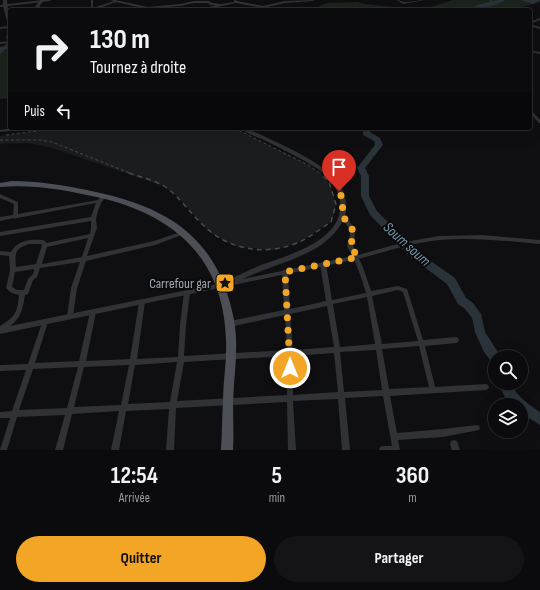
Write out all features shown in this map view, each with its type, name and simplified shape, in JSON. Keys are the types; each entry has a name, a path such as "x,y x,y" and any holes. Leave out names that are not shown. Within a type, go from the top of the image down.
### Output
{"main road":[{"path":"0,185 51,185 102,199 131,202 162,217 182,230 202,251 222,286 230,324 232,357 228,401 227,450"}],"street":[{"path":"5,0 8,19"},
{"path":"0,6 50,0"},
{"path":"111,0 146,8"},
{"path":"247,0 252,4"},
{"path":"209,8 236,1 263,7 285,2 313,0"},
{"path":"397,0 403,3 424,0"},
{"path":"100,8 118,1"},
{"path":"156,8 200,1 220,5"},
{"path":"532,113 540,122"},
{"path":"222,286 238,277 315,246 327,237 342,216 343,200 335,182 322,170 290,151 246,130"},
{"path":"0,196 16,203 15,217"},
{"path":"0,219 102,199"},
{"path":"70,316 74,288 85,259 94,228 92,219 102,199"},
{"path":"342,216 352,227 354,236 350,246 358,257 368,295 395,437 396,450 383,450"},
{"path":"0,234 92,219"},
{"path":"12,270 85,259 155,243 180,234 182,230"},
{"path":"22,294 9,288 12,270 12,254 18,246 24,243 43,242 44,245 92,235"},
{"path":"0,330 46,322 358,257 402,244 439,238 470,236 540,242"},
{"path":"0,330 12,322 19,314 22,294 26,292 31,278 38,267 44,245"},
{"path":"0,253 12,254"},
{"path":"323,264 337,349 346,450"},
{"path":"285,272 290,353 292,450"},
{"path":"230,324 398,288 405,291 421,342 433,390"},
{"path":"170,450 174,405 181,360 187,293"},
{"path":"115,450 122,408 133,361 142,302"},
{"path":"59,450 68,411 82,364 93,312"},
{"path":"3,450 46,322"},
{"path":"0,368 232,357 456,340"},
{"path":"0,415 486,387"},
{"path":"395,437 443,433 477,428"}],"shaded area":[{"path":"453,0 540,0 540,2 516,8 427,8"},
{"path":"357,2 402,8 314,8 327,3"},
{"path":"8,50 8,98 0,99 0,51"},
{"path":"46,130 238,130 308,165 320,173 329,182 336,204 335,212 331,222 298,243 272,250 239,247 226,242 208,231 176,195 163,186 52,148 28,143 0,144 0,136"}],"waterway":[{"path":"476,8 502,0"},
{"path":"524,0 533,2 537,0"},
{"path":"0,49 8,47"},
{"name":"Soum soum","path":"367,130 366,133 377,140 379,145 361,168 365,176 365,196 373,213 415,255 451,281 462,301 469,306 477,317 480,332 490,350"},
{"name":"Soum soum","path":"508,390 514,398"},
{"name":"Soum soum","path":"528,411 540,419"}],"railway":[{"path":"6,135 45,130"},
{"path":"238,130 308,165 321,174"},
{"path":"0,140 40,140 52,142 131,174"},
{"path":"131,174 164,186 175,195 203,225 224,240 235,245 260,250 285,247 297,243 331,222 336,204 329,182 321,174"}],"place":[{"name":"Carrefour gar","path":"225,283"}],"route":[{"path":"290,368 285,272 358,257 350,246 354,236 352,227 342,216 343,200 339,191"}]}
